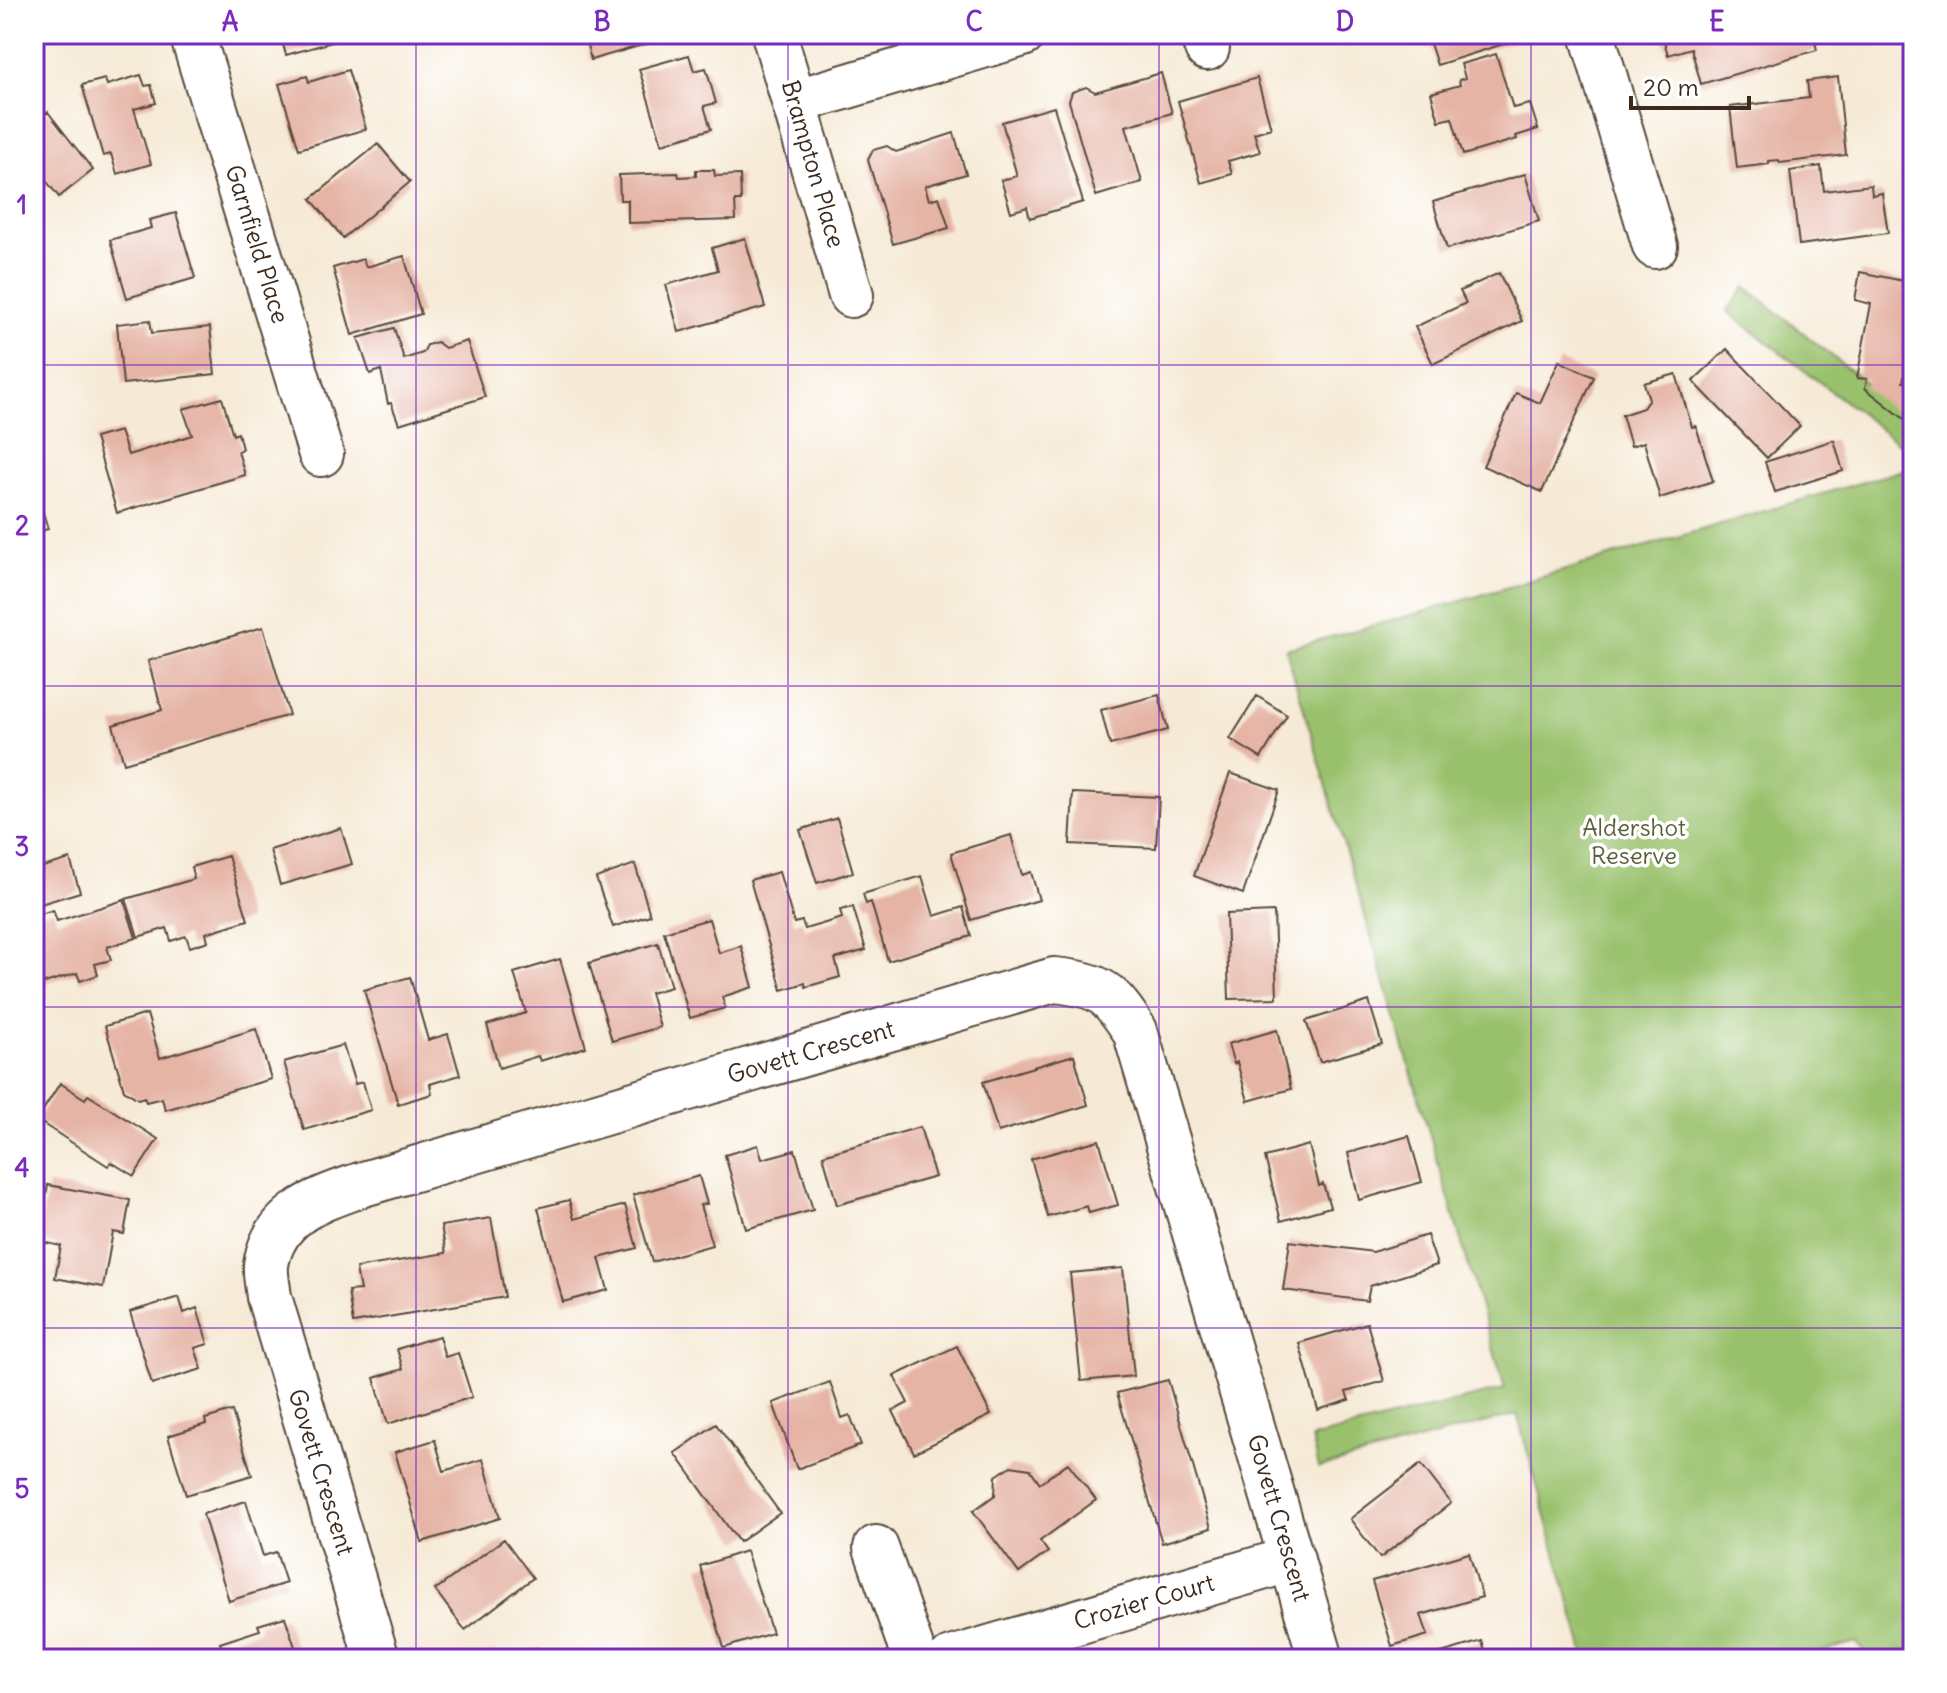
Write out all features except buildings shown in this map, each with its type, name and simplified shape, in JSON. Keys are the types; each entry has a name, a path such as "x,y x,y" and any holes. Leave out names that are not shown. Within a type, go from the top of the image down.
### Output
{"street":[{"name":"Garnfield Place","path":"192,34 321,454"},
{"name":"Brampton Place","path":"774,34 851,295"},
{"path":"794,102 1023,34"},
{"path":"1592,34 1655,246"},
{"name":"Govett Crescent","path":"377,1659 269,1297 266,1266 275,1240 286,1223 301,1208 360,1185 1054,980 1086,983 1103,991 1120,1008 1135,1031 1321,1659"},
{"path":"876,1548 915,1659"},
{"name":"Crozier Court","path":"951,1659 1292,1559"}],"green space":[{"path":"1746,287 1913,421 1913,454 1727,311"},
{"name":"Aldershot Reserve","path":"1913,467 1913,1659 1870,1659 1856,1642 1795,1659 1586,1659 1517,1414 1319,1468 1312,1438 1505,1389 1286,649 1441,607"}]}
